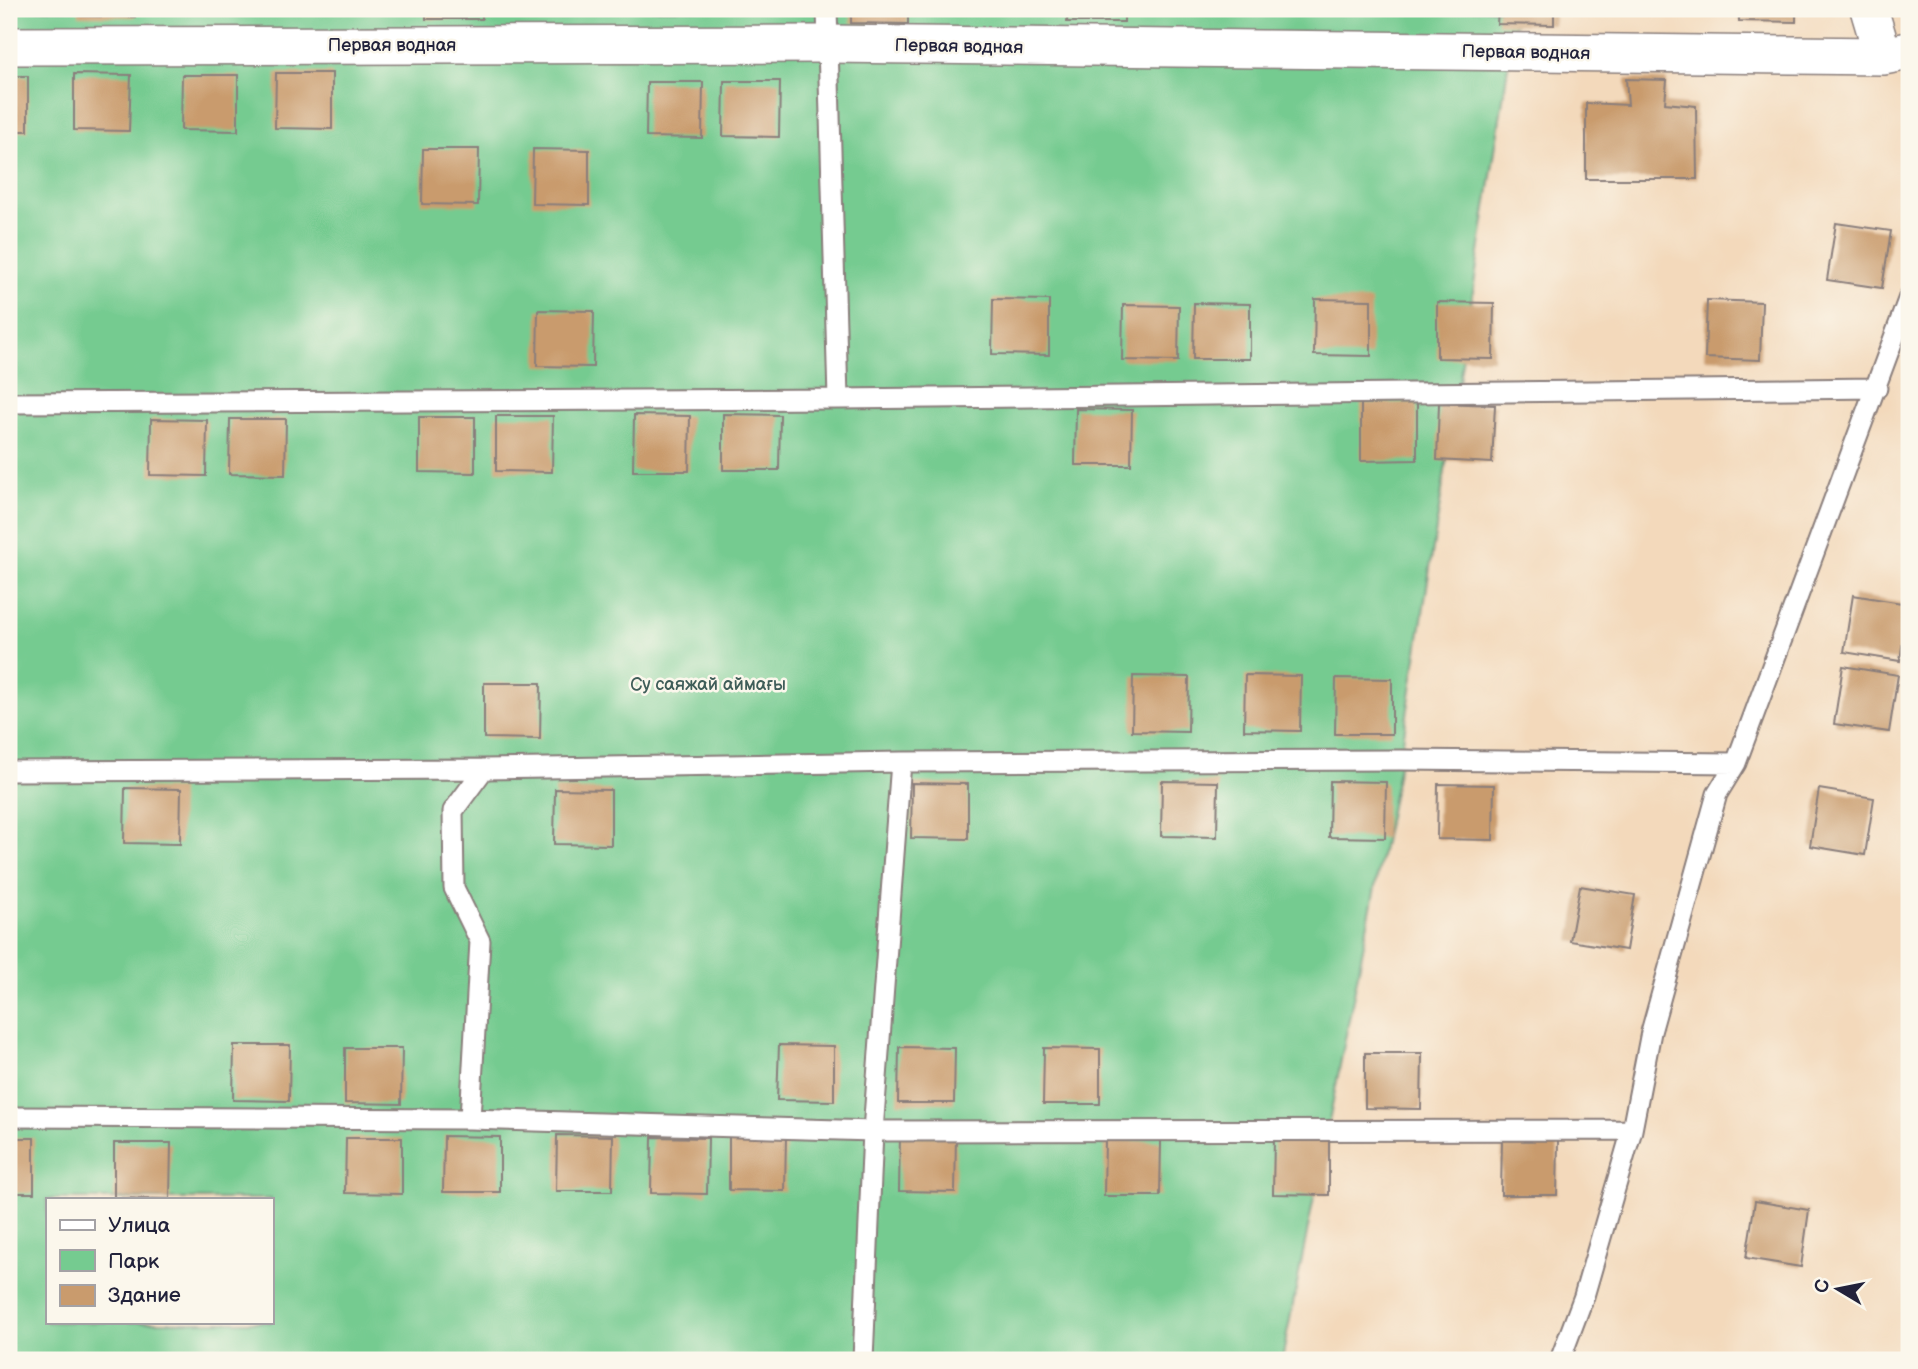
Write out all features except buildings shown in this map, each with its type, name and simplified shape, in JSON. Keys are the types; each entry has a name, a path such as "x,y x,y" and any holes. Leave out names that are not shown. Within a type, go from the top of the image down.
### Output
{"street":[{"path":"1869,9 1896,53"},
{"name":"Первая водная","path":"9,46 827,27 1896,53"}],"lane":[{"path":"827,27 838,399"},
{"path":"1560,1360 1584,1296 1632,1130 1651,1032 1717,794 1736,763 1909,297"},
{"path":"9,403 838,399 1877,388"},
{"path":"9,771 484,769 901,762 1400,760 1736,763"},
{"path":"863,1360 873,1131 901,762"},
{"path":"470,1119 480,941 454,888 453,811 484,769"},
{"path":"9,1117 470,1119 873,1131 1632,1130"}],"green space":[{"name":"Су саяжай аймағы","path":"9,9 1517,9 1400,760 1282,1360 9,1360"}]}
